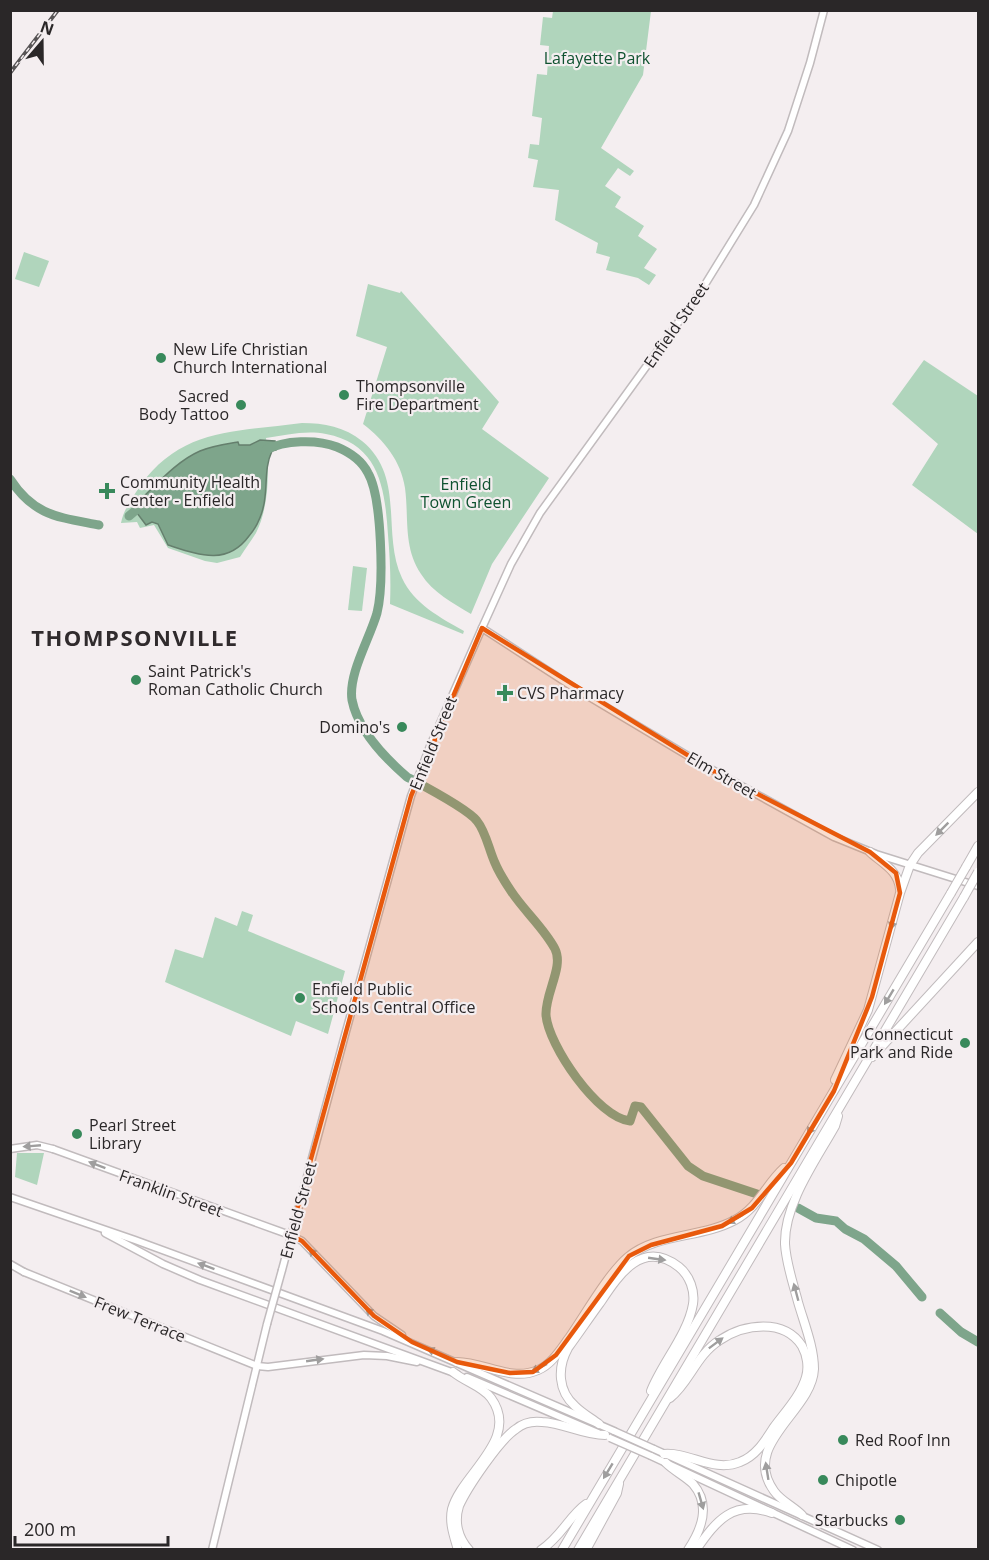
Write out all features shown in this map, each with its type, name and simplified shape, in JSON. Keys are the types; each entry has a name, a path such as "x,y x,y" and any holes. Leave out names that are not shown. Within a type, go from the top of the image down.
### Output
{"highway":[{"path":"834,1091 838,1072 858,1036 868,1010 900,893 910,865 918,853 978,792"},
{"path":"562,1550 978,846"},
{"path":"870,852 896,873 900,893"},
{"path":"578,1550 978,872"},
{"path":"868,1059 880,1050 978,942"},
{"path":"802,1515 775,1492 768,1480 765,1466 769,1446 807,1391 813,1370 812,1353 787,1256 786,1230 792,1206 834,1126 839,1108"},
{"path":"458,1362 515,1374 540,1369 556,1355 614,1273 629,1256 651,1245 716,1228 739,1218 756,1204 778,1174 790,1164"},
{"path":"598,1424 576,1407 566,1395 561,1378 563,1360 568,1348 621,1273 637,1261 651,1258 668,1261 682,1270 691,1284 693,1301 687,1321 651,1389 647,1405"},
{"path":"664,1403 676,1393 708,1349 740,1330 760,1326 781,1329 794,1337 805,1354 807,1369 803,1384 762,1444 750,1457 737,1464 724,1465 674,1454 664,1454"},
{"path":"453,1372 489,1396 496,1408 499,1424 494,1444 453,1505 451,1524 458,1550"},
{"path":"469,1550 458,1532 459,1506 512,1431 524,1424 543,1422 592,1434 610,1435"},
{"path":"666,1463 692,1483 701,1500 703,1523 688,1550"},
{"path":"586,1550 617,1493 621,1477"},
{"path":"542,1550 556,1539 580,1509 590,1501"},
{"path":"696,1550 715,1524 729,1513 752,1509 772,1513"}],"main road":[{"name":"Enfield Street","path":"212,1550 290,1235 367,951 419,776 482,628 512,564 540,513 702,290 754,205 788,131 824,10"},
{"name":"Elm Street","path":"482,628 715,772 834,837 870,852 978,886"},
{"name":"Franklin Street","path":"10,1149 37,1145 53,1149 273,1231 290,1235"},
{"path":"10,1197 156,1247 412,1342 598,1424 610,1435"},
{"path":"92,1226 163,1264 200,1280 453,1372 610,1435 853,1550"},
{"path":"290,1235 302,1241 378,1320 412,1342"},
{"name":"Frew Terrace","path":"10,1264 24,1272 257,1366"},
{"path":"257,1366 268,1367 364,1355 425,1362"},
{"path":"652,1453 664,1454 878,1550"}],"highlighted area":[{"path":"482,628 715,772 870,852 896,873 900,893 872,997 834,1091 791,1163 752,1208 722,1226 651,1245 629,1256 556,1355 533,1372 510,1373 457,1362 412,1342 374,1316 302,1241 290,1235 411,796"}],"green space":[{"name":"Lafayette Park","path":"553,11 651,11 643,75 601,148 634,171 630,176 618,168 605,186 621,197 615,207 644,226 638,236 657,249 644,268 656,275 649,285 638,278 606,270 610,257 596,253 598,243 555,220 559,190 533,187 538,160 528,158 530,144 539,145 542,118 532,116 537,74 547,75 549,46 540,45 543,17 552,18"},
{"path":"24,252 49,261 39,287 15,279"},
{"name":"Enfield Town Green","path":"368,284 400,293 401,291 499,402 482,429 549,478 492,564 471,614 437,592 426,581 415,564 409,543 405,488 400,469 384,444 363,424 387,347 356,336"},
{"path":"924,360 978,396 978,534 912,485 938,444 892,404"},
{"path":"302,423 326,425 349,432 362,441 375,455 384,471 388,488 393,543 402,578 421,603 464,631 463,634 390,604 389,544 381,486 369,458 344,439 311,433 266,438 268,474 264,511 256,533 240,557 217,563 205,561 168,548 154,525 140,528 137,522 121,523 126,508 140,486 156,467 174,453 193,443 233,431"},
{"path":"353,566 367,568 362,611 348,610"},
{"path":"242,911 253,915 248,931 345,971 328,1034 296,1021 291,1036 165,982 175,949 203,958 215,917 237,926"},
{"path":"17,1153 44,1153 37,1185 15,1177"}],"shaded area":[{"path":"260,440 275,441 276,450 272,451 268,462 263,507 258,523 252,532 231,551 212,556 168,545 158,524 152,522 146,525 134,509 138,506 137,500 140,500 183,460 192,455 219,445 238,442 239,445 250,445"}],"waterway":[{"path":"266,450 291,443 329,444 350,454 368,473 373,485 379,520 381,583 377,613 353,679 352,700 355,711 373,743 407,777 455,804 477,821 504,881 555,949 556,972 548,998 546,1015 555,1044 565,1061 590,1094 617,1117 630,1121 635,1106 641,1107 688,1166 703,1176 757,1194"},
{"path":"10,479 28,501 38,508 59,517 99,525"},
{"path":"129,516 145,507"},
{"path":"798,1208 816,1218 836,1221 845,1229 864,1239 896,1266 922,1297"},
{"path":"940,1313 961,1332 978,1342"}],"railway":[{"path":"10,73 58,10"}],"place":[{"name":"New Life Christian Church International","path":"161,358"},
{"name":"Thompsonville Fire Department","path":"344,395"},
{"name":"Sacred Body Tattoo","path":"241,405"},
{"name":"Community Health Center - Enfield","path":"107,491"},
{"name":"Saint Patrick's Roman Catholic Church","path":"136,680"},
{"name":"CVS Pharmacy","path":"505,693"},
{"name":"Domino's","path":"402,727"},
{"name":"Enfield Public Schools Central Office","path":"300,998"},
{"name":"Connecticut Park and Ride","path":"965,1043"},
{"name":"Pearl Street Library","path":"77,1134"},
{"name":"Red Roof Inn","path":"843,1440"},
{"name":"Chipotle","path":"823,1480"},
{"name":"Starbucks","path":"900,1520"}],"district":[{"name":"THOMPSONVILLE","path":"135,637"}]}
